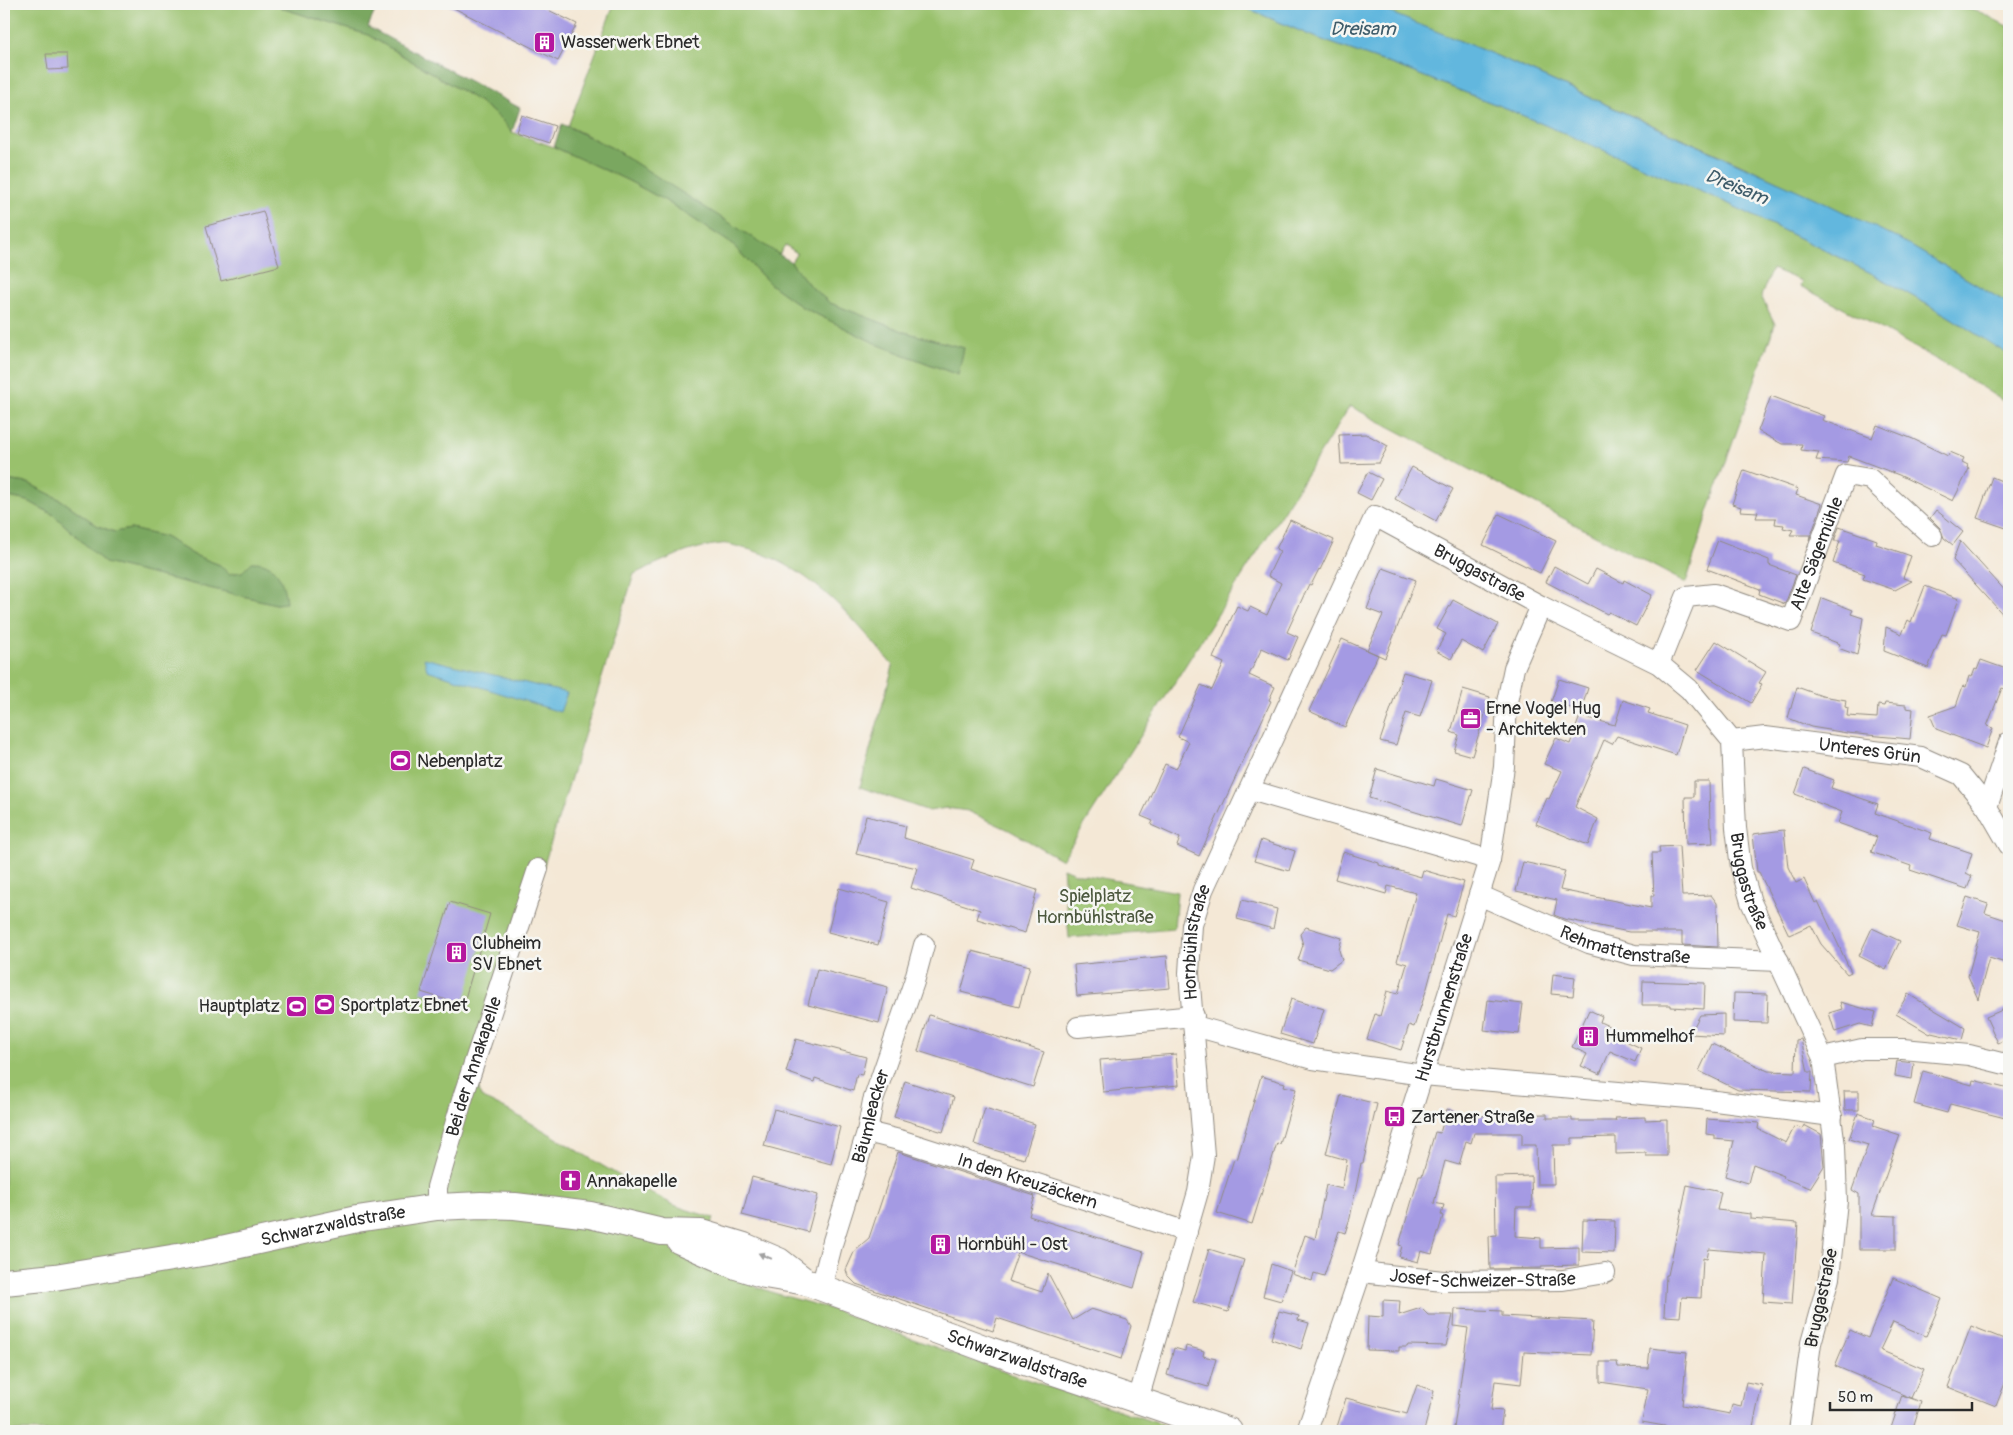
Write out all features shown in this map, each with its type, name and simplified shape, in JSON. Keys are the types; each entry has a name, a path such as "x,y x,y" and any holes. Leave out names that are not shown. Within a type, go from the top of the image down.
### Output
{"main road":[{"name":"Schwarzwaldstraße","path":"4,1282 55,1277 208,1252 357,1219 438,1207 515,1206 590,1215 662,1232 701,1233 744,1246 779,1261 813,1285 989,1350 1229,1431"}],"street":[{"name":"Alte Sägemühle","path":"1659,664 1686,597 1714,594 1791,621 1846,475 1870,479 1932,536"},
{"name":"Bruggastraße","path":"1375,516 1541,606 1659,664 1689,689 1732,741 1736,828 1741,868 1751,902 1822,1058 1835,1146 1837,1201 1829,1278 1811,1343 1798,1431"},
{"name":"Hornbühlstraße","path":"1138,1400 1198,1192 1204,1154 1189,973 1192,926 1203,890 1375,516"},
{"name":"Hurstbrunnenstraße","path":"1307,1431 1361,1272 1490,860 1504,767 1507,702 1514,668 1541,606"},
{"name":"Unteres Grün","path":"1732,741 1765,737 1922,757 1961,775 1987,807 2009,845"},
{"path":"1987,807 2009,742"},
{"path":"1250,790 1490,860"},
{"name":"Bei der Annakapelle","path":"438,1207 437,1187 463,1097 538,869"},
{"name":"Rehmattenstraße","path":"1479,895 1589,943 1634,955 1779,961"},
{"name":"Bäumleacker","path":"813,1285 833,1241 867,1132 873,1101 914,982 924,945"},
{"path":"1078,1027 1194,1021 1313,1059 1423,1075 1700,1099 1832,1116"},
{"path":"1822,1058 1862,1049 1902,1049 1969,1055 2009,1065"},
{"name":"In den Kreuzäckern","path":"867,1132 903,1141 1187,1232"},
{"name":"Josef-Schweizer-Straße","path":"1361,1272 1443,1281 1563,1280 1604,1274"}],"green space":[{"path":"4,4 281,4 281,8 368,35 480,102 500,118 512,132 554,147 627,180 666,201 732,244 770,284 802,307 879,345 958,375 964,348 908,333 830,303 809,285 791,262 797,253 785,245 779,255 612,148 568,126 614,4 1237,4 1314,37 1402,68 1505,108 1725,202 1873,274 1948,316 2009,355 2009,405 1906,342 1800,286 1802,281 1772,269 1761,296 1775,324 1708,512 1686,583 1350,406 1062,860 1009,830 968,811 946,808 929,811 860,787 893,666 844,610 806,577 785,564 763,554 725,544 687,551 634,574 484,1059 478,1086 481,1097 530,1122 625,1179 674,1205 714,1218 695,1264 774,1293 831,1309 987,1366 1181,1431 4,1431 4,496 28,501 54,515 105,563 276,604 286,602 252,562 242,572 229,574 220,565 194,555 165,537 131,529 115,532 98,526 61,500 28,483 4,480"},
{"path":"281,4 317,4 326,7 340,4 378,4 368,27 520,108 512,132 500,118 480,102 368,35 281,8"},
{"path":"1367,4 1951,4 1982,13 2009,27 2009,304 1899,239 1738,163 1495,55"},
{"path":"562,124 612,148 791,262 809,285 830,303 908,333 964,348 958,375 879,345 802,307 770,284 732,244 666,201 627,180 554,147"},
{"path":"4,480 28,483 61,500 98,526 114,532 131,529 165,537 194,555 220,565 229,574 242,572 252,562 267,565 273,569 281,580 286,603 276,604 105,563 54,515 28,501 4,496"},
{"name":"Spielplatz Hornbühlstraße","path":"1063,868 1075,873 1177,892 1174,929 1069,938"}],"water":[{"name":"Dreisam","path":"1237,4 1367,4 1376,7 1495,55 1817,199 1899,239 2009,304 2009,355 1948,316 1873,274 1725,202 1505,108 1402,68 1314,37"},
{"path":"424,658 567,693 560,712 427,670"}],"building":[{"name":"Wasserwerk Ebnet","path":"446,4 536,4 577,24 558,61"},
{"path":"46,54 67,54 68,69 48,70"},
{"path":"522,115 555,126 549,143 516,132"},
{"path":"263,211 279,266 221,281 206,226"},
{"path":"1771,396 1824,416 1822,420 1872,438 1877,425 1913,439 1948,456 1950,452 1964,458 1962,462 1968,465 1967,468 1969,469 1953,501 1899,475 1849,456 1847,462 1816,460 1819,452 1801,450 1802,444 1782,444 1758,431"},
{"path":"1366,434 1388,446 1379,463 1341,464 1339,435"},
{"path":"1412,467 1453,489 1436,521 1395,499"},
{"path":"1744,470 1798,489 1796,495 1822,504 1809,541 1810,535 1790,535 1793,530 1783,528 1784,525 1775,524 1776,518 1756,518 1758,512 1740,511 1741,507 1732,504"},
{"path":"1368,472 1382,479 1371,500 1357,493"},
{"path":"1992,477 2009,484 2009,529 1977,518"},
{"path":"1936,510 1963,532 1953,545 1944,538 1940,528 1930,518"},
{"path":"1499,514 1556,541 1540,573 1483,545"},
{"path":"1290,520 1334,540 1320,570 1311,585 1309,584 1287,632 1298,637 1288,660 1262,648 1249,675 1275,687 1269,700 1271,701 1199,856 1177,846 1180,838 1151,825 1153,821 1141,816 1165,764 1176,769 1189,742 1178,737 1201,685 1212,690 1224,663 1213,658 1237,606 1248,611 1250,607 1267,615 1281,583 1268,576 1280,551 1276,549"},
{"path":"1839,527 1877,540 1876,544 1911,556 1903,578 1912,581 1895,590 1863,579 1865,574 1833,563 1840,541 1834,541"},
{"path":"1718,540 1769,560 1769,565 1796,575 1785,604 1759,594 1760,589 1707,569"},
{"path":"1960,541 2009,595 2009,621 1953,560"},
{"path":"1554,566 1588,584 1596,569 1623,583 1624,580 1652,595 1636,626 1609,612 1607,614 1546,582"},
{"path":"1383,568 1416,580 1385,658 1367,650 1383,615 1367,609"},
{"path":"1925,586 1959,599 1946,635 1942,634 1928,668 1884,651 1886,627 1902,634 1908,620 1911,622"},
{"path":"1822,598 1853,610 1851,614 1863,618 1857,655 1838,648 1840,644 1811,633"},
{"path":"1453,600 1498,624 1483,653 1461,641 1451,659 1436,651 1446,634 1437,629"},
{"path":"1342,639 1378,655 1345,727 1309,711"},
{"path":"1716,641 1766,672 1759,683 1762,684 1751,703 1697,670"},
{"path":"1981,660 2009,670 2009,691 2002,688 1987,726 1993,728 1986,748 1936,729 1930,715 1956,706 1963,686 1966,687 1969,676 1972,677"},
{"path":"1403,672 1432,680 1420,717 1406,713 1396,745 1380,741"},
{"path":"1559,679 1588,688 1581,711 1551,702"},
{"path":"1797,687 1822,696 1846,700 1847,716 1877,718 1878,705 1884,706 1885,703 1906,705 1906,708 1913,709 1910,739 1847,733 1811,727 1788,718"},
{"path":"1463,689 1490,697 1472,756 1454,751 1459,735 1451,732"},
{"path":"1623,700 1650,709 1648,713 1685,725 1676,755 1617,736 1612,744 1604,740 1575,807 1598,819 1588,845 1536,824 1547,798 1549,799 1562,771 1544,764 1556,738 1570,744 1580,716 1615,725"},
{"path":"1377,769 1434,786 1436,779 1473,790 1462,826 1369,798"},
{"path":"1804,769 1834,780 1831,788 1878,804 1875,813 1932,833 1930,839 1972,853 1966,873 1972,876 1967,889 1910,870 1911,866 1871,852 1877,837 1838,823 1842,812 1795,794"},
{"path":"1694,781 1709,781 1710,827 1712,827 1713,843 1686,844 1685,797 1694,797"},
{"path":"866,816 906,826 904,838 974,860 971,869 1037,890 1025,933 977,919 980,910 911,888 917,868 856,854"},
{"path":"1784,830 1788,867 1796,883 1804,879 1815,903 1818,901 1851,972 1847,974 1821,944 1811,925 1789,935 1759,872 1757,872 1753,834"},
{"path":"1261,840 1295,851 1289,871 1254,861"},
{"path":"1679,846 1682,896 1711,895 1717,903 1718,947 1682,945 1682,932 1629,932 1564,919 1554,915 1557,900 1516,891 1523,862 1565,871 1560,890 1651,908 1651,896 1654,896 1652,853 1660,853 1659,847"},
{"path":"1343,852 1421,877 1423,870 1464,882 1454,916 1447,914 1427,988 1414,1027 1409,1025 1401,1050 1367,1039 1375,1014 1380,1016 1387,991 1398,994 1407,964 1397,961 1416,893 1388,886 1386,894 1335,879"},
{"path":"839,888 889,902 878,945 828,932"},
{"path":"1967,897 1988,904 1985,913 2009,921 2009,964 1989,958 1978,999 1968,976 1980,932 1957,925"},
{"path":"1242,900 1277,909 1273,929 1237,919"},
{"name":"Clubheim SV Ebnet","path":"450,902 490,914 463,1005 421,992"},
{"path":"1306,927 1342,938 1339,950 1342,960 1330,969 1298,960 1303,945 1300,934"},
{"path":"1872,928 1900,941 1886,970 1859,956"},
{"path":"972,951 1030,966 1019,1007 961,992"},
{"path":"1167,956 1170,988 1077,996 1074,965"},
{"path":"817,969 888,987 879,1023 808,1005"},
{"path":"1553,974 1575,977 1573,996 1551,994"},
{"path":"1643,981 1705,983 1704,1009 1671,1007 1671,1005 1642,1005"},
{"path":"1734,993 1768,994 1767,1023 1733,1022"},
{"path":"1908,994 1965,1028 1962,1040 1930,1034 1896,1014"},
{"path":"1291,999 1324,1009 1313,1044 1280,1034"},
{"path":"1488,1000 1523,1004 1519,1034 1484,1030"},
{"path":"1840,1002 1876,1012 1872,1027 1860,1024 1835,1032 1829,1013 1842,1009"},
{"path":"2009,1007 2009,1038 1998,1043 1986,1017"},
{"path":"1589,1010 1602,1016 1600,1022 1619,1031 1617,1037 1641,1048 1635,1062 1610,1051 1600,1074 1581,1066 1587,1054 1572,1047"},
{"path":"1724,1014 1724,1036 1690,1034 1700,1015"},
{"path":"929,1015 1044,1052 1033,1087 918,1051"},
{"path":"796,1039 866,1057 862,1075 857,1074 853,1091 815,1078 814,1082 786,1072"},
{"path":"1801,1039 1808,1072 1812,1072 1811,1092 1738,1090 1699,1071 1712,1044 1768,1071 1795,1072 1796,1040"},
{"path":"1176,1054 1179,1085 1103,1092 1100,1060"},
{"path":"1897,1061 1914,1063 1912,1079 1895,1076"},
{"path":"1923,1071 1972,1085 1973,1080 2009,1089 2009,1119 1950,1104 1947,1113 1914,1104"},
{"path":"1261,1076 1285,1083 1284,1086 1296,1089 1280,1144 1277,1143 1252,1224 1217,1213 1234,1159 1237,1160"},
{"path":"905,1081 954,1097 943,1132 894,1117"},
{"path":"1844,1091 1859,1091 1859,1110 1845,1110"},
{"path":"1341,1095 1377,1104 1345,1233 1339,1231 1324,1276 1314,1273 1312,1281 1292,1274 1305,1235 1315,1239 1326,1185 1342,1189 1347,1160 1326,1154"},
{"path":"985,1108 1035,1124 1024,1159 974,1144"},
{"path":"774,1109 840,1127 831,1164 764,1146"},
{"path":"1447,1109 1469,1116 1547,1114 1547,1118 1572,1118 1572,1121 1616,1121 1615,1118 1645,1117 1645,1120 1667,1119 1667,1156 1646,1156 1646,1153 1616,1154 1616,1137 1572,1138 1572,1145 1553,1145 1554,1184 1537,1184 1536,1145 1522,1145 1522,1133 1474,1133 1471,1143 1466,1141 1459,1165 1445,1161 1434,1203 1444,1205 1441,1215 1443,1216 1432,1254 1421,1251 1418,1262 1399,1257 1402,1246 1399,1245 1419,1176 1422,1176 1435,1132 1440,1133"},
{"path":"1858,1113 1875,1119 1873,1126 1900,1135 1872,1215 1896,1216 1896,1249 1859,1249 1859,1194 1852,1190 1868,1145 1849,1139"},
{"path":"1707,1119 1759,1123 1758,1129 1786,1143 1795,1126 1802,1129 1804,1125 1821,1134 1824,1166 1810,1188 1753,1164 1748,1183 1725,1176 1734,1141 1715,1139 1715,1135 1706,1134"},
{"name":"Hornbühl - Ost","path":"898,1152 1035,1196 1029,1216 1144,1252 1134,1288 1018,1252 1008,1281 1042,1292 1048,1273 1073,1320 1091,1309 1127,1320 1131,1326 1121,1359 997,1318 993,1331 856,1284 848,1276 846,1270 855,1250 869,1238"},
{"path":"1531,1176 1532,1207 1516,1207 1515,1236 1541,1238 1541,1248 1579,1247 1579,1265 1490,1269 1489,1236 1496,1235 1495,1177"},
{"path":"752,1177 818,1195 808,1232 742,1215"},
{"path":"1687,1185 1721,1192 1717,1210 1751,1214 1751,1219 1798,1223 1792,1304 1763,1302 1766,1254 1709,1249 1707,1259 1703,1258 1701,1298 1682,1297 1680,1317 1664,1316 1666,1275 1668,1275"},
{"path":"1583,1220 1615,1221 1614,1253 1582,1252"},
{"path":"1209,1249 1244,1260 1228,1312 1193,1302"},
{"path":"1271,1264 1291,1271 1281,1301 1263,1296"},
{"path":"1893,1278 1942,1299 1926,1336 1893,1322 1880,1350 1924,1369 1911,1398 1835,1366 1850,1330 1868,1338"},
{"path":"1383,1300 1400,1301 1399,1315 1421,1308 1428,1315 1453,1315 1446,1346 1408,1345 1407,1347 1399,1347 1399,1351 1367,1350 1368,1316 1383,1317"},
{"path":"1455,1309 1502,1311 1502,1316 1593,1321 1591,1355 1524,1352 1521,1384 1495,1381 1491,1410 1503,1411 1500,1431 1464,1431 1454,1428 1468,1328 1454,1326"},
{"path":"1279,1311 1299,1316 1298,1320 1309,1323 1301,1349 1271,1339"},
{"path":"1971,1326 2009,1341 2009,1373 1996,1406 1948,1387"},
{"path":"1186,1346 1204,1351 1203,1356 1216,1359 1208,1387 1167,1375 1174,1348 1185,1351"},
{"path":"1650,1348 1687,1352 1682,1405 1730,1414 1732,1404 1741,1406 1746,1382 1762,1385 1752,1431 1692,1431 1642,1422 1648,1389 1600,1382 1600,1362 1617,1362 1618,1367 1648,1368"},
{"path":"1417,1385 1434,1391 1424,1431 1353,1431 1337,1427 1346,1398 1407,1414"},
{"path":"1902,1395 1921,1402 1912,1431 1890,1431"}],"place":[{"name":"Wasserwerk Ebnet","path":"545,42"},
{"name":"Erne Vogel Hug - Architekten","path":"1470,718"},
{"name":"Nebenplatz","path":"401,761"},
{"name":"Clubheim SV Ebnet","path":"456,953"},
{"name":"Sportplatz Ebnet","path":"324,1005"},
{"name":"Hauptplatz","path":"296,1006"},
{"name":"Hummelhof","path":"1589,1036"},
{"name":"Zartener Straße","path":"1395,1117"},
{"name":"Annakapelle","path":"570,1181"},
{"name":"Hornbühl - Ost","path":"941,1244"}]}
